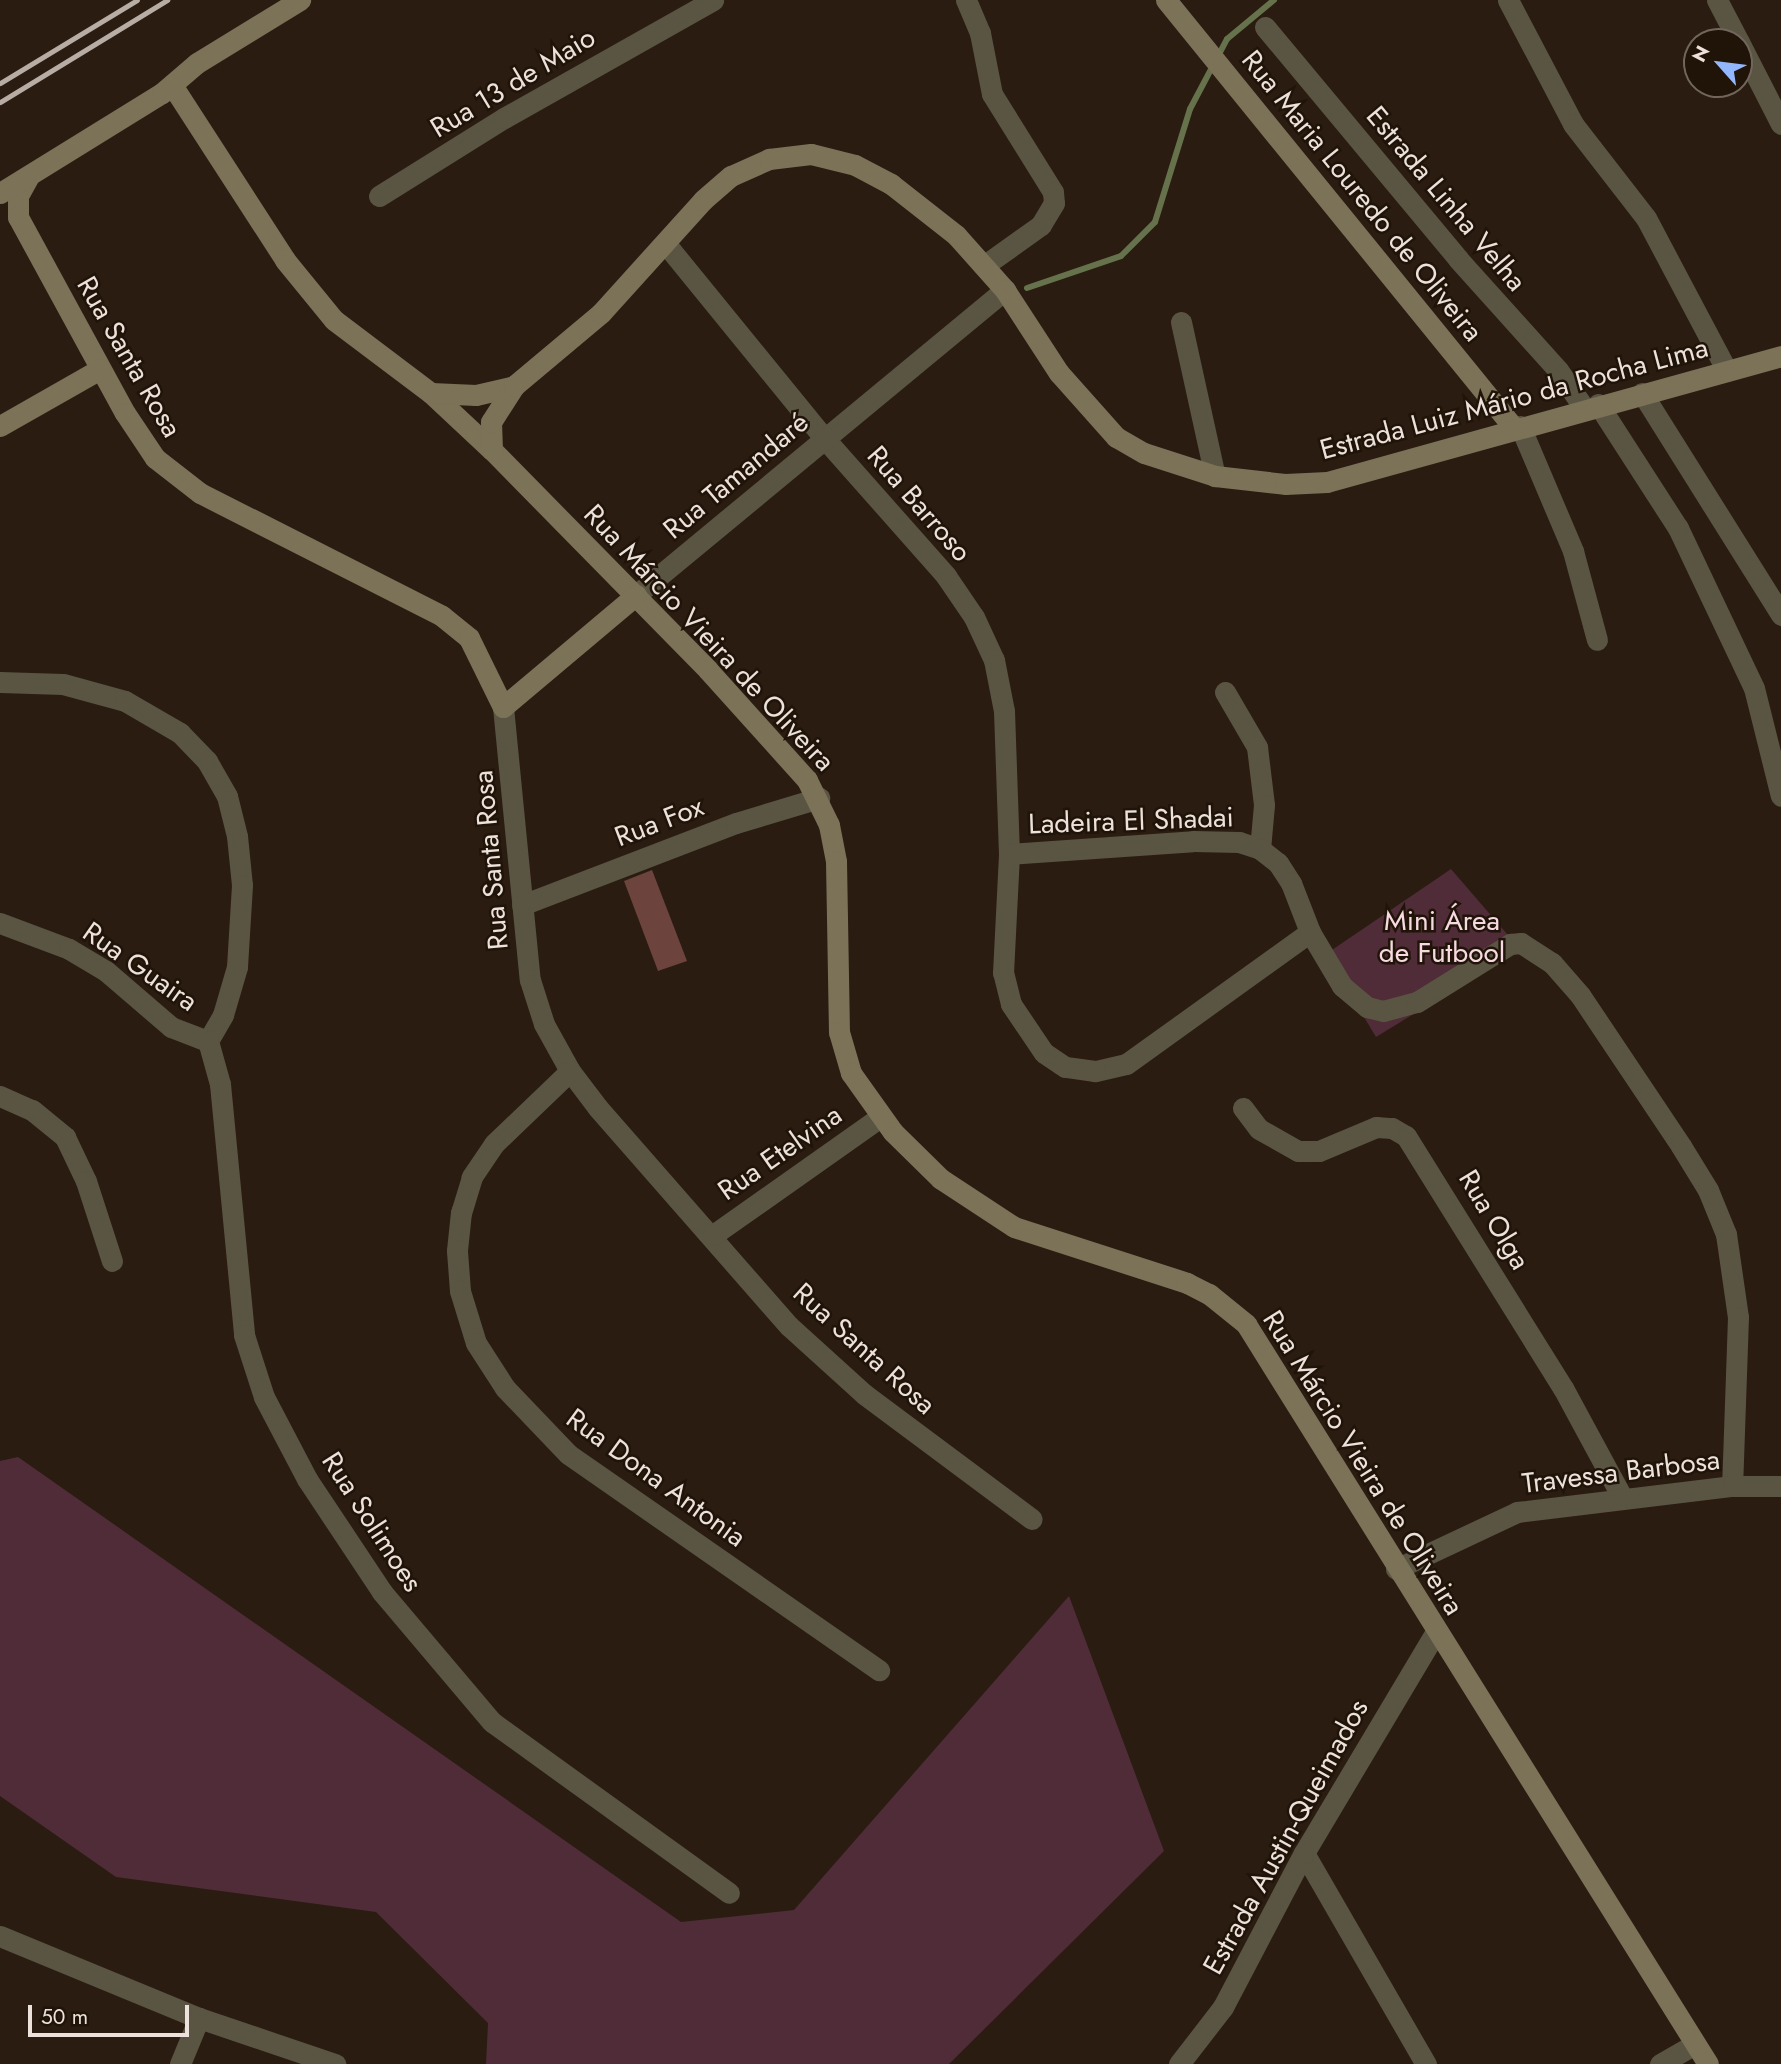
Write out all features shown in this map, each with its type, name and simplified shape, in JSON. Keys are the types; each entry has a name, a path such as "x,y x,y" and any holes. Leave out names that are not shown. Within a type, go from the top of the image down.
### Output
{"main road":[{"path":"0,192 172,85 197,63 300,0"},
{"name":"Rua Maria Louredo de Oliveira","path":"1166,0 1517,427"},
{"name":"Rua Márcio Vieira de Oliveira","path":"172,85 305,288 358,341 431,393 492,450 636,595 791,759 819,798 836,861 839,1032 851,1073 880,1117 942,1179 1014,1227 1187,1283 1230,1308 1246,1324 1435,1633 1708,2064"},
{"name":"Estrada Luiz Mário da Rocha Lima","path":"492,450 491,422 514,386 601,313 703,200 731,176 769,159 811,153 855,165 891,184 932,213 985,265 1005,290 1059,373 1116,437 1144,453 1215,476 1255,482 1327,482 1591,406 1781,356"},
{"name":"Rua Santa Rosa","path":"29,176 9,213 145,444 167,471 212,499 442,616 469,638 503,707"},
{"path":"0,426 100,369"},
{"name":"Estrada Luiz Mário da Rocha Lima","path":"431,393 476,395 514,386"},
{"name":"Rua Tamandaré","path":"503,707 636,595"}],"street":[{"name":"Rua 13 de Maio","path":"379,196 504,118 713,0"},
{"path":"966,0 980,33 992,94 1053,192 1054,203 1041,225 985,265"},
{"path":"1508,0 1573,124 1658,239 1727,371"},
{"path":"1717,0 1732,28"},
{"name":"Estrada Linha Velha","path":"1265,27 1458,259 1591,406 1678,528 1754,688 1781,796"},
{"path":"1753,69 1781,124"},
{"name":"Rua Barroso","path":"665,243 825,439 946,576 974,617 994,660 1004,710 1009,854"},
{"name":"Rua Tamandaré","path":"636,595 1005,290"},
{"path":"1181,322 1215,476"},
{"path":"1642,393 1781,615"},
{"path":"1517,427 1573,551 1597,640"},
{"path":"0,682 63,684 125,701 172,727 207,761 230,809 242,885 237,967 223,1015 208,1041"},
{"path":"1225,692 1257,747 1264,805 1260,849"},
{"name":"Rua Santa Rosa","path":"503,707 534,998 570,1071 598,1108 713,1235 789,1326 864,1394 1032,1519"},
{"name":"Rua Fox","path":"522,905 736,823 819,798"},
{"name":"Ladeira El Shadai","path":"1193,841 1239,842 1260,849 1278,863 1292,883 1310,932 1126,1064 1095,1072 1065,1068 1044,1053 1011,1004 1003,973 1009,854 1193,841"},
{"name":"Rua Guaira","path":"0,923 69,949 106,971 171,1027 208,1041"},
{"path":"1310,932 1353,998 1383,1011 1417,1002 1500,948 1521,943 1552,963 1580,995 1708,1190 1726,1234 1738,1317 1732,1486"},
{"name":"Rua Solimoes","path":"208,1041 220,1084 244,1335 264,1397 307,1479 382,1592 492,1722 729,1893"},
{"name":"Rua Dona Antonia","path":"570,1071 494,1144 472,1177 461,1212 457,1251 460,1291 476,1343 505,1388 568,1454 879,1670"},
{"path":"0,1096 32,1110 65,1137 86,1181 112,1261"},
{"name":"Rua Olga","path":"1243,1108 1259,1129 1298,1151 1319,1151 1376,1128 1392,1128 1406,1136 1556,1376 1622,1497"},
{"name":"Rua Etelvina","path":"713,1235 880,1117"},
{"name":"Travessa Barbosa","path":"1396,1569 1517,1512 1622,1497 1732,1486 1781,1486"},
{"name":"Estrada Austin-Queimados","path":"1179,2064 1223,2007 1304,1853 1435,1633"},
{"path":"1304,1853 1426,2064"},
{"path":"0,1936 199,2018 335,2064"},
{"path":"180,2064 199,2018"},
{"path":"1660,2064 1695,2044"}],"green space":[{"name":"Mini Área de Futbool","path":"1451,869 1520,949 1376,1037 1326,954"},
{"path":"18,1457 681,1922 794,1910 1069,1596 1164,1851 949,2064 486,2064 488,2023 376,1912 116,1877 0,1796 0,1461"}],"building":[{"path":"652,870 687,961 658,971 624,881"}],"waterway":[{"path":"1027,288 1121,256 1155,222 1190,109 1227,39 1274,0"}],"railway":[{"path":"0,83 137,0"},
{"path":"0,102 167,0"}]}
